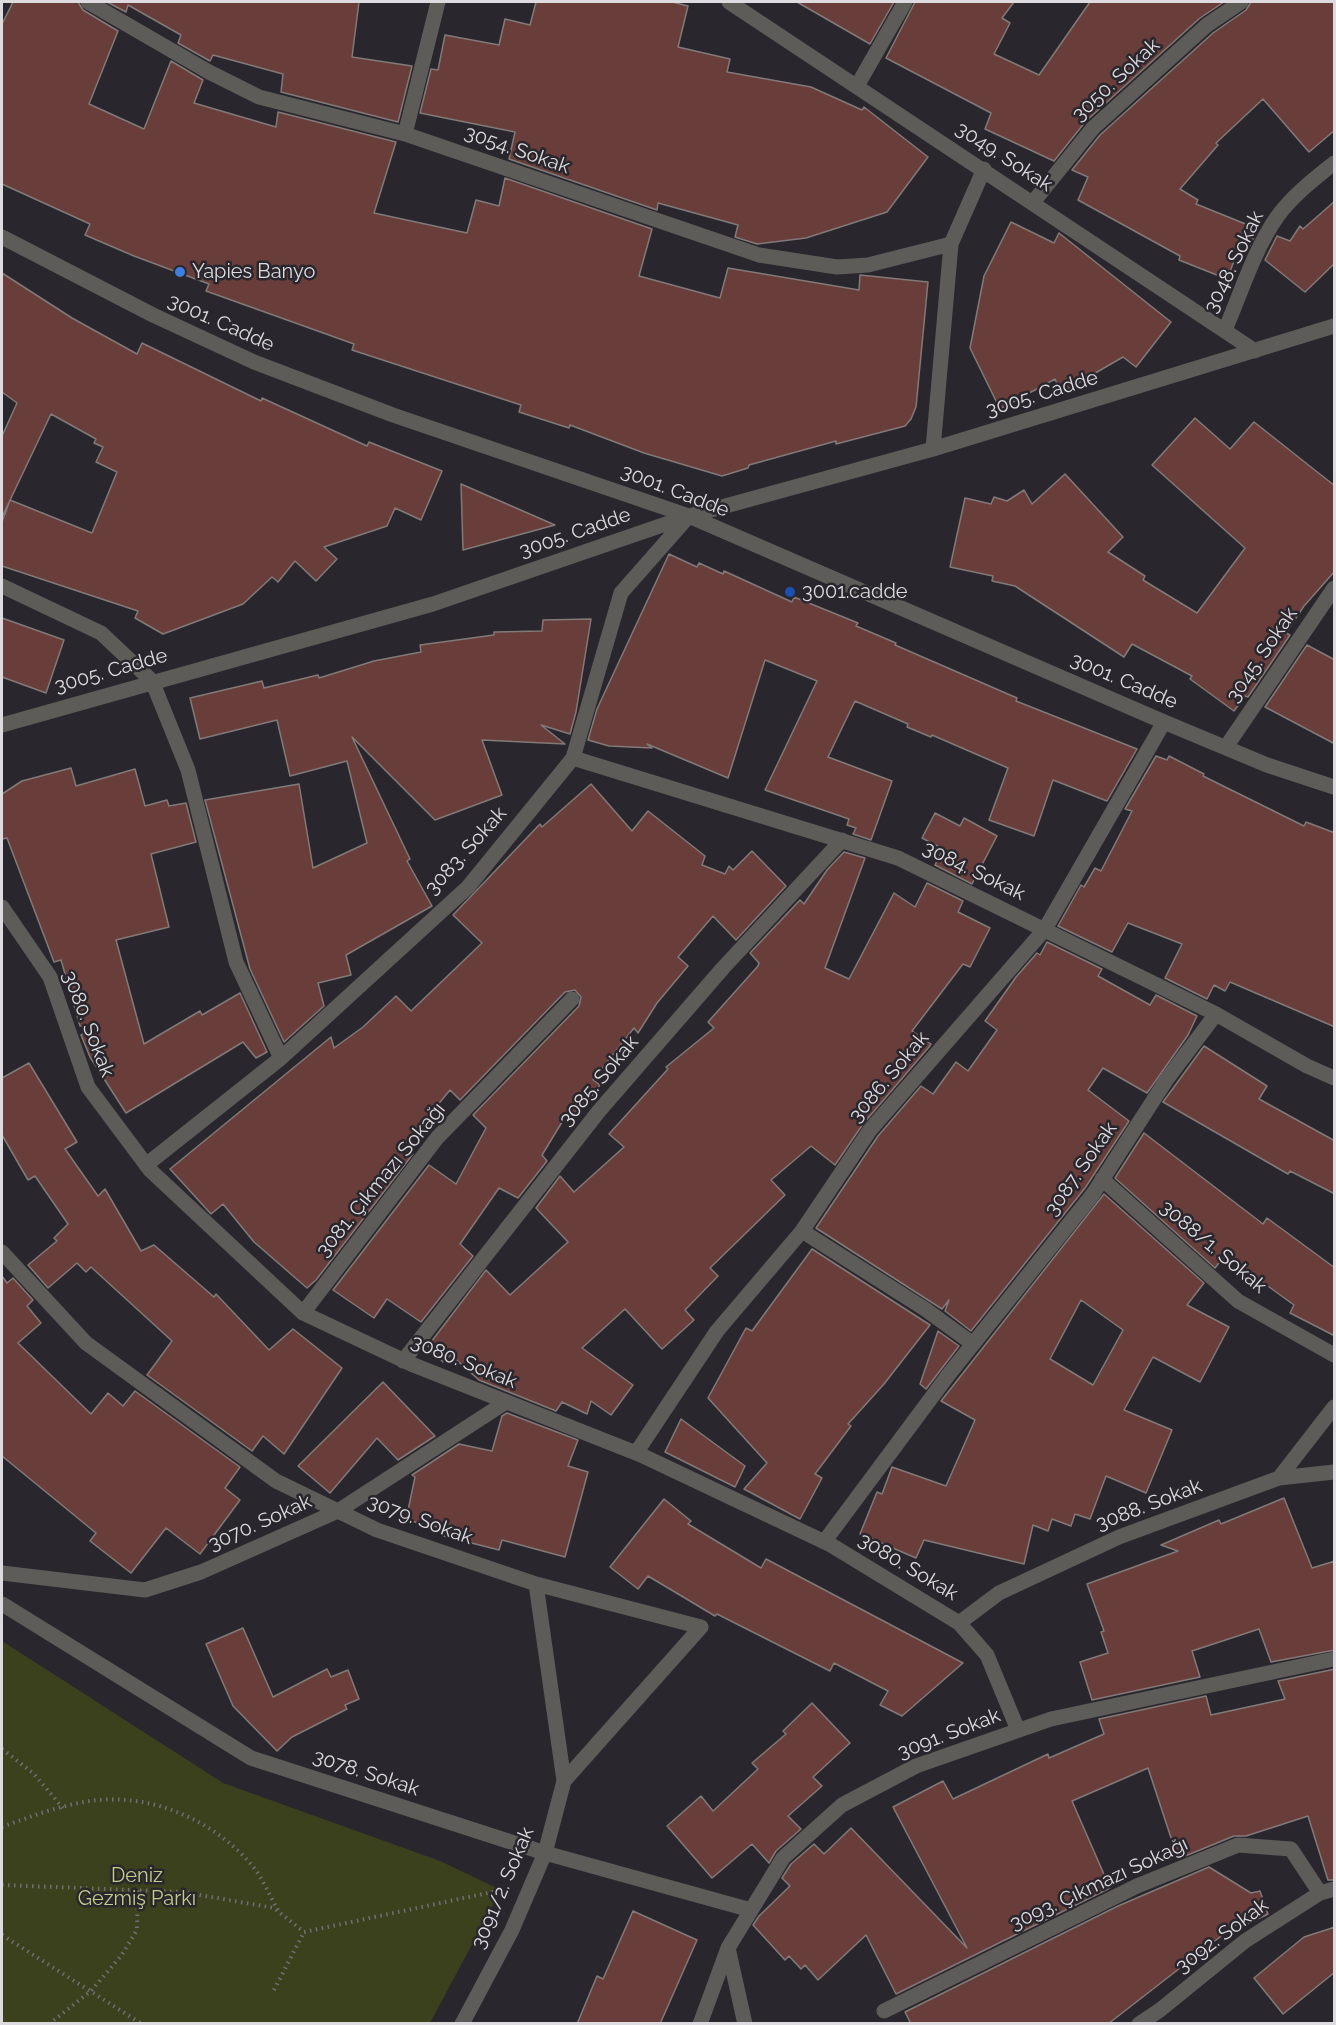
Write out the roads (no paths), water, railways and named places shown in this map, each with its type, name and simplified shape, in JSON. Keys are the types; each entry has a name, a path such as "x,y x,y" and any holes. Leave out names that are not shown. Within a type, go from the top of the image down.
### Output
{"street":[{"name":"3054. Sokak","path":"88,2 209,72 259,97 405,134 759,255 798,263 837,267 868,265 951,244"},
{"path":"405,134 438,2"},
{"name":"3049. Sokak","path":"729,2 1034,201 1255,351"},
{"path":"857,86 905,2"},
{"name":"3050. Sokak","path":"1034,201 1093,128 1199,33 1241,2"},
{"name":"3048. Sokak","path":"1225,330 1256,256 1278,217 1309,183 1335,164"},
{"path":"933,449 951,244 984,169"},
{"name":"3001. Cadde","path":"2,237 144,311 254,362 393,415 689,516 1164,722 1267,765 1335,787"},
{"name":"3005. Cadde","path":"2,725 152,681 433,604 689,516 933,449 1335,327"},
{"name":"3083. Sokak","path":"146,1165 281,1058 468,887 573,758 621,593 689,516"},
{"path":"2,586 101,633 152,681 188,770 237,962 281,1058"},
{"name":"3045. Sokak","path":"1226,747 1335,588"},
{"name":"3086. Sokak","path":"636,1453 717,1331 802,1230 870,1130 1045,929 1164,722"},
{"name":"3084. Sokak","path":"573,758 898,858 1216,1014 1307,1066 1335,1078"},
{"name":"3085. Sokak","path":"403,1361 599,1111 723,968 842,840"},
{"name":"3080. Sokak","path":"2,907 50,977 88,1087 146,1165 303,1313 403,1361 636,1453 824,1542 959,1623 987,1655 1018,1730"},
{"name":"3081. Çıkmazı Sokağı","path":"303,1313 437,1138 572,999"},
{"name":"3087. Sokak","path":"824,1542 973,1344 1102,1179 1167,1079 1216,1014"},
{"name":"3088/1. Sokak","path":"1102,1179 1238,1302 1335,1355"},
{"path":"802,1230 925,1309 973,1344"},
{"name":"3079. Sokak","path":"2,1252 86,1343 276,1481 377,1530 536,1584 701,1627 564,1781"},
{"name":"3070. Sokak","path":"2,1573 146,1590 201,1572 339,1511 506,1402"},
{"path":"1280,1478 1335,1407"},
{"name":"3088. Sokak","path":"959,1623 999,1593 1119,1537 1280,1478 1335,1472"},
{"name":"3091/2. Sokak","path":"462,2024 528,1893 545,1853 564,1781 536,1584"},
{"name":"3078. Sokak","path":"2,1604 251,1758 545,1853 751,1910"},
{"name":"3091. Sokak","path":"700,2024 728,1948 783,1858 842,1805 916,1766 1051,1719 1335,1659"},
{"name":"3093. Çıkmazı Sokağı","path":"884,2011 1137,1886 1238,1845 1292,1849 1327,1891"},
{"name":"3092. Sokak","path":"1139,2024 1160,2010 1245,1941 1327,1891"},
{"path":"728,1948 746,2024"}],"place":[{"name":"Yapies Banyo","path":"180,272"},
{"name":"3001.cadde","path":"790,592"}],"park label":[{"name":"Deniz Gezmiş Parkı","path":"137,1888"}]}
